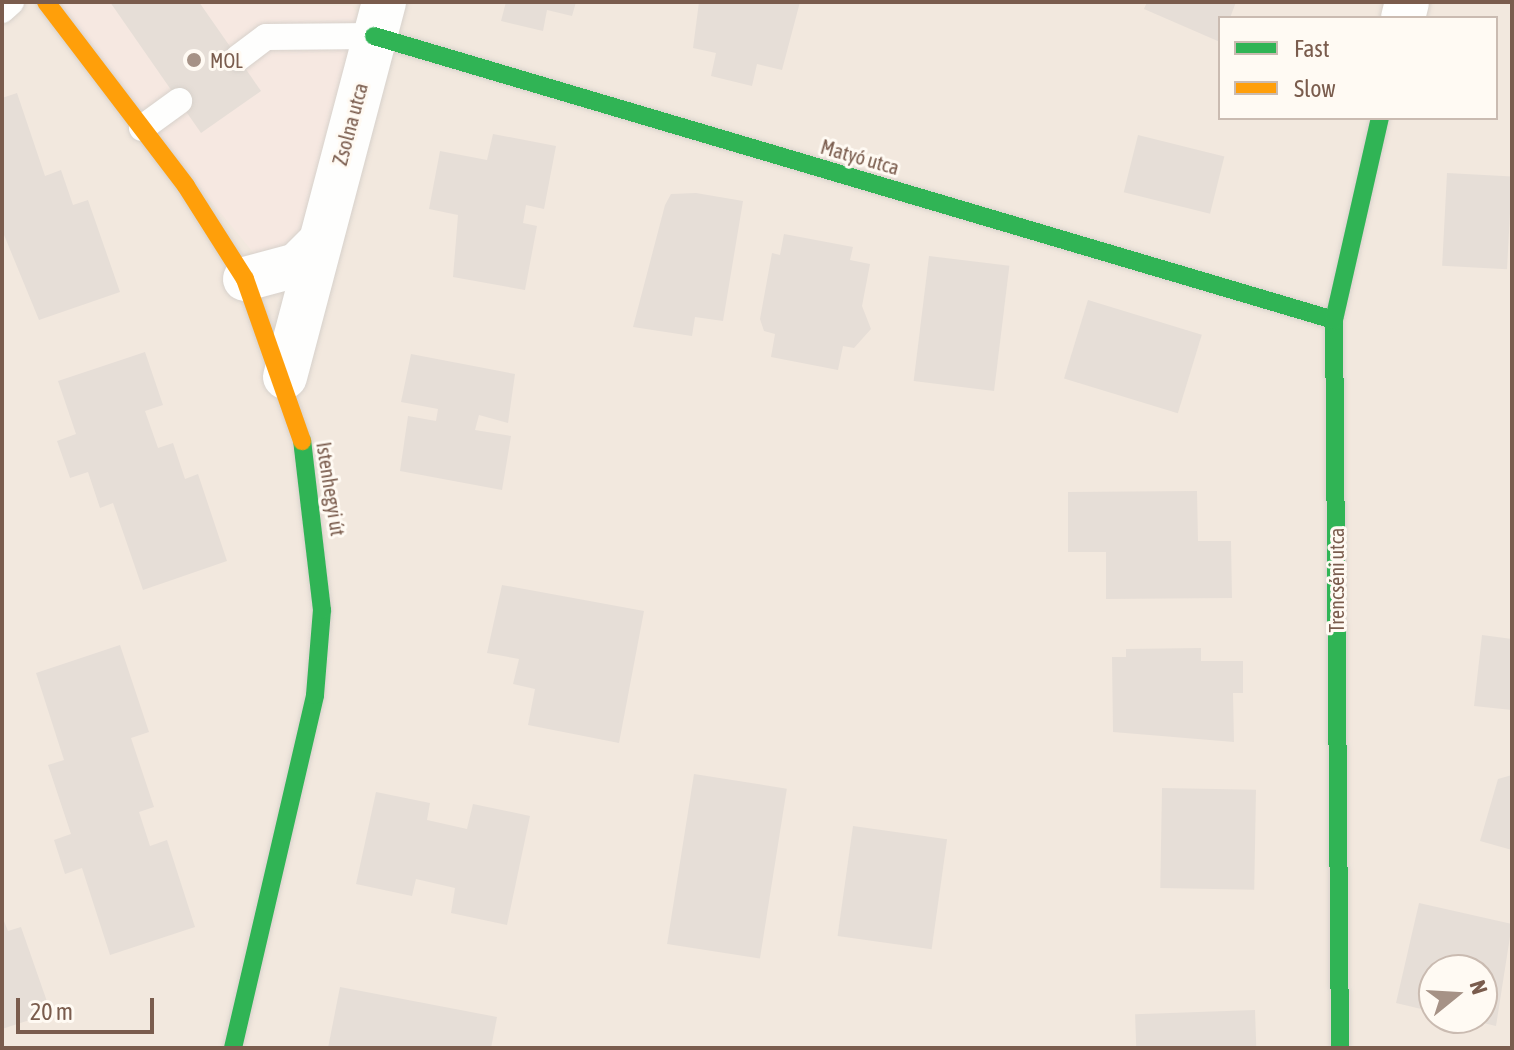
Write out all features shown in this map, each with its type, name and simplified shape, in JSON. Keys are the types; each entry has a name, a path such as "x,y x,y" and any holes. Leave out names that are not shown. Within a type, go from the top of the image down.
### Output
{"street":[{"name":"Istenhegyi út","path":"46,2 142,128 245,279 285,377 317,525 322,610 315,695 233,1048"},
{"name":"Zsolna utca","path":"285,377 317,245 379,19"},
{"name":"Matyó utca","path":"379,19 1334,320"},
{"name":"Trencséni utca","path":"1340,1048 1334,320 1380,120"},
{"path":"245,279 297,265 317,245"}],"lane":[{"path":"2,10 11,2"},
{"path":"238,58 266,37 379,19"},
{"path":"142,128 179,101"}],"shaded area":[{"path":"2,2 1512,2 1512,1048 2,1048"},
{"path":"46,2 352,6 374,36 317,245 272,275"}],"building":[{"path":"110,2 199,2 261,91 201,133"},
{"path":"506,2 576,2 572,16 547,10 543,31 501,21"},
{"path":"699,2 800,2 782,70 757,64 752,86 711,76 716,53 693,48"},
{"path":"1147,2 1236,2 1231,16 1218,16 1218,41 1144,9"},
{"path":"17,93 45,176 61,170 73,205 88,200 120,292 39,320 2,230 2,98"},
{"path":"493,134 556,146 544,209 526,205 523,223 537,226 525,290 453,277 458,215 429,209 440,151 487,160"},
{"path":"1138,135 1224,157 1210,214 1124,192"},
{"path":"1447,173 1512,176 1507,269 1442,266"},
{"path":"696,193 743,201 723,321 695,317 692,336 633,327 665,205 671,194"},
{"path":"784,234 853,247 850,260 870,264 862,306 871,329 854,348 843,346 838,370 771,357 775,334 764,331 760,319 772,253 780,255"},
{"path":"929,256 1009,266 994,391 914,381"},
{"path":"1088,300 1202,335 1178,413 1064,378"},
{"path":"145,352 163,405 145,411 158,448 173,443 185,479 198,474 227,561 143,590 113,503 100,508 88,472 70,478 57,441 76,434 58,381"},
{"path":"411,354 515,374 508,423 479,415 475,430 511,436 502,490 400,471 408,416 436,421 438,409 401,402"},
{"path":"1197,491 1198,541 1231,541 1232,598 1106,599 1106,552 1068,552 1068,492"},
{"path":"502,585 644,611 619,743 528,725 535,689 513,684 519,659 487,653"},
{"path":"1482,635 1512,639 1512,710 1474,706"},
{"path":"120,645 149,732 131,738 154,807 139,812 150,846 167,840 195,927 110,955 82,868 65,874 54,840 71,834 48,765 64,760 36,673"},
{"path":"1201,648 1201,661 1243,661 1243,693 1233,693 1234,742 1113,732 1112,657 1126,657 1126,649"},
{"path":"694,774 787,789 760,959 667,944"},
{"path":"1512,775 1512,850 1480,841 1498,779"},
{"path":"1162,788 1256,790 1254,890 1160,888"},
{"path":"376,792 430,803 427,820 467,829 473,804 530,816 507,925 451,913 455,888 416,879 412,896 356,884"},
{"path":"853,826 947,839 932,949 838,936"},
{"path":"1419,903 1512,924 1498,1013 1498,954 1418,954 1418,1008 1396,1003"},
{"path":"2,916 8,931 21,927 51,1013 2,1029"},
{"path":"340,987 497,1017 491,1048 328,1048"},
{"path":"1255,1010 1256,1048 1136,1048 1135,1014"}],"traffic: fast":[{"path":"374,36 1334,320"},
{"path":"1340,1048 1334,320 1380,120"},
{"path":"233,1048 315,695 322,610 302,441"}],"traffic: slow":[{"path":"46,2 186,186 245,279 302,441"}],"place":[{"name":"MOL","path":"194,60"}]}
